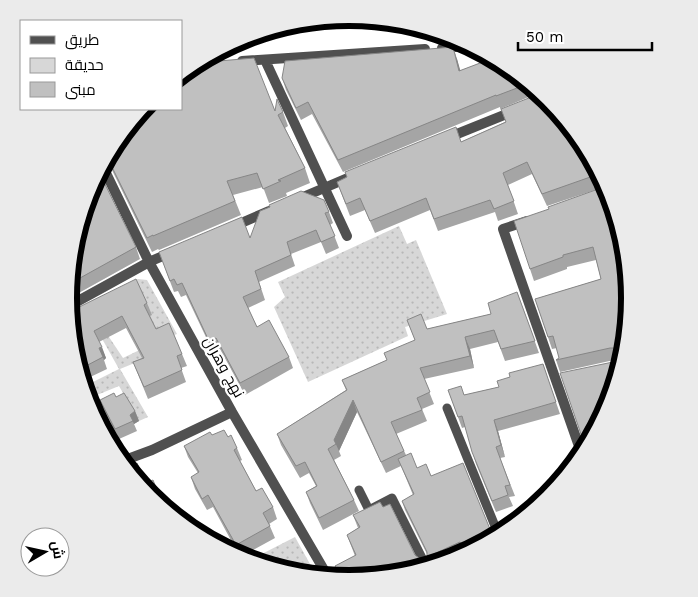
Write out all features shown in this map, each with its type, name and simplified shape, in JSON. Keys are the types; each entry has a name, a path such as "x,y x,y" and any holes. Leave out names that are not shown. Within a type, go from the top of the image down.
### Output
{"street":[{"path":"230,62 453,47"},
{"path":"265,60 348,236"},
{"path":"435,143 527,106"},
{"path":"220,232 361,173"},
{"name":"نهج وهران","path":"107,175 149,262 232,412 324,569"},
{"path":"540,217 503,229 559,379 579,445"},
{"path":"77,302 149,262 184,247"},
{"path":"129,459 232,412"}],"lane":[{"path":"447,408 496,528"},
{"path":"359,490 370,510 392,498 423,560"}],"green space":[{"path":"399,226 407,244 416,240 447,314 405,327 408,336 308,382 274,307 285,297 278,282"},
{"path":"138,279 147,280 177,334 160,340 131,282"},
{"path":"95,316 123,358 154,343 159,353 120,369 148,417 139,421 119,386 97,395 123,450 97,403 90,383 119,369 91,319"},
{"path":"295,537 312,568 296,566 259,555"}],"building":[{"path":"453,47 459,71 483,62 520,87 338,160 308,102 296,108 282,78 285,61"},
{"path":"254,58 275,111 277,99 283,112 278,115 305,168 263,189 257,173 227,181 235,201 147,238 111,166 133,133 152,110 182,110 182,84 216,61"},
{"path":"532,97 565,133 585,162 592,176 542,194 527,162 503,173 514,201 494,209 490,200 434,219 426,198 370,221 360,198 346,204 337,182 347,177 345,172 456,127 461,142 506,122 501,109"},
{"path":"103,181 136,247 77,280 86,228 97,194"},
{"path":"598,189 601,194 616,245 621,281 621,316 616,351 614,348 610,348 556,360 559,358 553,336 548,337 535,299 601,279 593,247 563,255 563,257 530,269 514,221 549,209 548,207"},
{"path":"301,191 324,200 329,212 325,213 335,236 321,242 316,230 287,242 291,255 255,271 261,289 243,297 257,327 269,320 289,357 240,383 216,338 209,341 182,283 177,285 174,279 170,281 159,252 242,217 250,238 260,211"},
{"path":"136,279 147,303 144,305 156,329 169,323 182,354 177,356 182,370 144,387 133,362 144,358 122,316 94,331 102,347 99,348 103,357 85,366 79,334 77,308"},
{"path":"517,292 535,341 501,349 494,330 465,337 470,356 420,368 430,392 417,398 422,410 391,422 404,451 381,462 353,400 334,440 336,444 328,449 354,500 319,518 306,492 317,486 305,462 296,466 277,434 347,390 342,380 387,360 384,353 415,340 407,320 421,314 427,329 491,314 488,303"},
{"path":"613,362 601,403 583,439 560,373"},
{"path":"543,364 556,402 494,420 501,445 496,447 510,485 505,486 508,495 492,501 472,452 462,416 458,417 448,390 461,386 464,395 499,387 497,381 510,377 509,373"},
{"path":"114,393 116,397 124,393 135,411 130,415 133,421 115,429 100,400"},
{"path":"224,430 228,437 231,435 237,448 234,450 256,491 262,488 273,507 263,513 270,526 236,545 208,495 202,499 191,477 199,472 184,446 210,432 212,435"},
{"path":"411,453 417,468 426,464 431,476 463,463 491,531 462,546 460,542 427,557 427,552 402,501 414,494 398,459"},
{"path":"137,463 143,477 134,465"},
{"path":"153,480 158,493 148,482"},
{"path":"380,502 383,507 390,504 415,555 419,558 417,559 418,561 385,568 337,570 335,566 356,555 347,535 360,527 353,515"}]}
